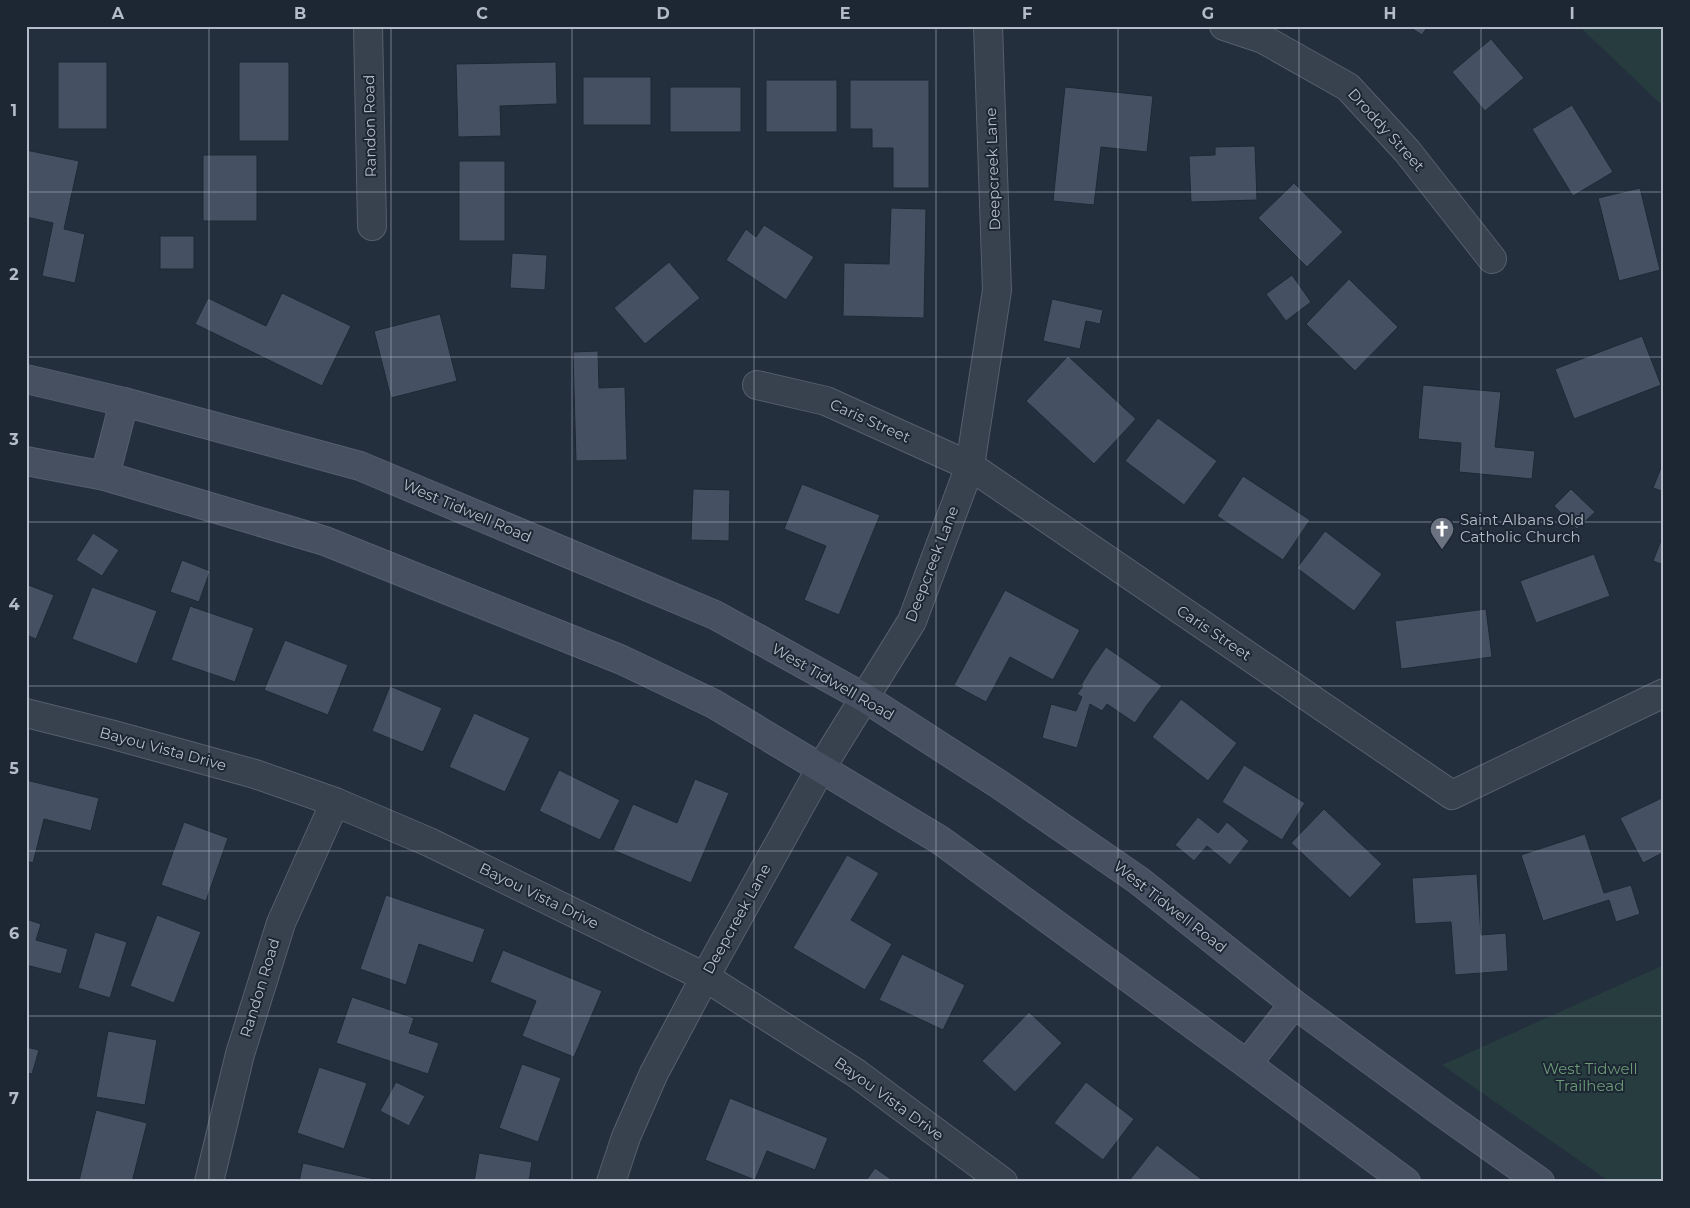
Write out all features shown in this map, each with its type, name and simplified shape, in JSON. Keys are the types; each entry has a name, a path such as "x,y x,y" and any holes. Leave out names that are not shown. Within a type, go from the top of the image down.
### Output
{"main road":[{"name":"West Tidwell Road","path":"26,379 124,402 360,466 715,614 864,698 1000,785 1138,880 1294,1004 1540,1182"},
{"path":"105,476 124,402"},
{"path":"26,461 105,476 325,541 622,660 714,704 940,840 1248,1064 1406,1182"},
{"path":"1248,1064 1294,1004"}],"street":[{"name":"Randon Road","path":"368,26 372,226"},
{"name":"Deepcreek Lane","path":"612,1182 626,1137 654,1073 705,977 821,768 912,621 970,466 997,290 988,26"},
{"name":"Droddy Street","path":"1224,26 1263,39 1348,87 1407,151 1492,259"},
{"name":"Caris Street","path":"757,385 826,401 970,466 1452,795 1664,692"},
{"name":"Bayou Vista Drive","path":"26,713 255,774 335,802 429,842 705,977 856,1073 1003,1182"},
{"name":"Randon Road","path":"209,1182 240,1054 281,922 335,802"}],"green space":[{"path":"1579,26 1664,26 1664,107"},
{"name":"West Tidwell Trailhead","path":"1664,965 1664,1182 1610,1182 1442,1065"}],"building":[{"path":"1408,26 1428,26 1422,35"},
{"path":"1491,39 1524,78 1485,111 1452,72"},
{"path":"58,62 107,62 107,129 58,129"},
{"path":"239,62 289,62 289,141 239,141"},
{"path":"556,62 557,104 500,106 501,136 458,137 456,64"},
{"path":"583,77 651,77 651,125 583,125"},
{"path":"766,80 837,80 837,132 766,132"},
{"path":"850,80 929,80 929,188 893,188 893,148 872,148 872,129 850,129"},
{"path":"670,87 741,87 741,132 670,132"},
{"path":"1065,87 1153,96 1147,152 1101,147 1094,205 1053,201"},
{"path":"1572,105 1613,172 1573,196 1532,129"},
{"path":"1255,146 1257,200 1191,202 1189,156 1215,155 1215,147"},
{"path":"26,150 79,161 64,229 85,234 75,283 42,276 53,223 26,217"},
{"path":"203,155 257,155 257,221 203,221"},
{"path":"459,161 505,161 505,241 459,241"},
{"path":"1294,183 1343,232 1307,267 1258,218"},
{"path":"1640,188 1660,270 1619,281 1598,198"},
{"path":"891,208 926,209 924,318 843,316 844,263 889,264"},
{"path":"764,225 814,257 786,300 726,260 746,229 756,237"},
{"path":"160,236 194,236 194,269 160,269"},
{"path":"512,253 547,255 545,290 510,288"},
{"path":"669,262 700,298 645,344 614,308"},
{"path":"1292,275 1311,302 1286,321 1266,294"},
{"path":"1349,279 1398,327 1355,371 1306,324"},
{"path":"282,293 351,326 322,386 195,324 208,298 266,326"},
{"path":"1052,299 1103,310 1100,324 1086,321 1080,349 1043,341"},
{"path":"440,314 457,381 391,398 374,331"},
{"path":"1642,336 1661,385 1574,419 1555,369"},
{"path":"598,351 599,388 625,387 627,460 576,461 573,352"},
{"path":"1068,356 1136,419 1094,464 1026,401"},
{"path":"1423,385 1501,392 1495,447 1535,451 1532,479 1459,472 1461,443 1418,439"},
{"path":"1158,418 1217,461 1184,505 1125,461"},
{"path":"1664,460 1664,492 1653,488"},
{"path":"1243,476 1310,520 1283,560 1217,516"},
{"path":"802,484 880,515 839,615 804,600 826,546 784,529"},
{"path":"693,489 730,490 729,541 691,540"},
{"path":"1571,489 1595,512 1577,529 1554,506"},
{"path":"1325,531 1382,574 1354,611 1297,568"},
{"path":"93,533 119,550 102,576 76,560"},
{"path":"1664,533 1664,565 1653,561"},
{"path":"1594,554 1610,596 1536,623 1520,581"},
{"path":"182,560 210,571 199,602 170,592"},
{"path":"26,584 54,595 36,639 26,635"},
{"path":"92,587 157,611 137,664 72,639"},
{"path":"1005,590 1080,630 1053,680 1010,657 986,702 954,685"},
{"path":"190,606 254,628 235,682 171,660"},
{"path":"1486,609 1492,657 1401,669 1395,621"},
{"path":"285,640 348,665 328,715 264,690"},
{"path":"1106,647 1162,686 1135,723 1107,704 1102,711 1090,704 1077,748 1042,738 1051,704 1076,711 1082,697 1077,694 1083,686 1081,685"},
{"path":"390,686 442,708 423,752 372,731"},
{"path":"1181,699 1237,743 1208,781 1152,737"},
{"path":"474,713 530,738 505,792 449,767"},
{"path":"1244,765 1305,803 1282,840 1222,802"},
{"path":"559,770 620,800 600,840 539,811"},
{"path":"695,779 729,793 691,883 613,850 633,804 677,823"},
{"path":"26,780 99,798 91,831 44,819 33,863 26,861"},
{"path":"1664,797 1664,852 1643,863 1620,818"},
{"path":"1324,809 1382,864 1350,898 1291,843"},
{"path":"1198,817 1218,833 1227,822 1249,841 1230,865 1207,846 1194,861 1175,845"},
{"path":"184,822 228,838 206,901 161,885"},
{"path":"1585,834 1604,893 1631,885 1640,914 1616,922 1609,900 1543,921 1521,855"},
{"path":"847,855 879,873 851,920 892,944 865,990 793,948"},
{"path":"1477,874 1481,935 1506,933 1508,971 1455,975 1451,922 1415,924 1412,878"},
{"path":"386,895 485,929 473,963 419,944 406,985 360,969"},
{"path":"157,915 201,932 174,1003 130,986"},
{"path":"26,919 41,924 36,940 68,949 61,974 26,965"},
{"path":"95,932 127,942 110,998 78,988"},
{"path":"503,950 602,991 574,1057 522,1036 536,1001 490,982"},
{"path":"902,954 965,985 943,1030 879,1000"},
{"path":"352,997 414,1018 409,1033 439,1043 428,1074 336,1043"},
{"path":"1029,1012 1062,1043 1015,1092 982,1061"},
{"path":"108,1031 157,1040 145,1105 96,1097"},
{"path":"26,1047 39,1050 32,1074 26,1073"},
{"path":"522,1064 561,1078 538,1142 499,1128"},
{"path":"319,1067 367,1083 344,1149 297,1133"},
{"path":"396,1082 425,1096 409,1126 380,1111"},
{"path":"1086,1082 1134,1119 1103,1160 1054,1123"},
{"path":"730,1098 828,1138 815,1170 767,1151 755,1180 705,1160"},
{"path":"96,1110 147,1123 132,1182 79,1181"},
{"path":"1157,1145 1205,1182 1128,1182"},
{"path":"479,1153 532,1162 529,1182 474,1182"},
{"path":"303,1163 388,1182 299,1182"},
{"path":"875,1168 895,1182 865,1182"}],"place":[{"name":"Saint Albans Old Catholic Church","path":"1442,550"}]}
